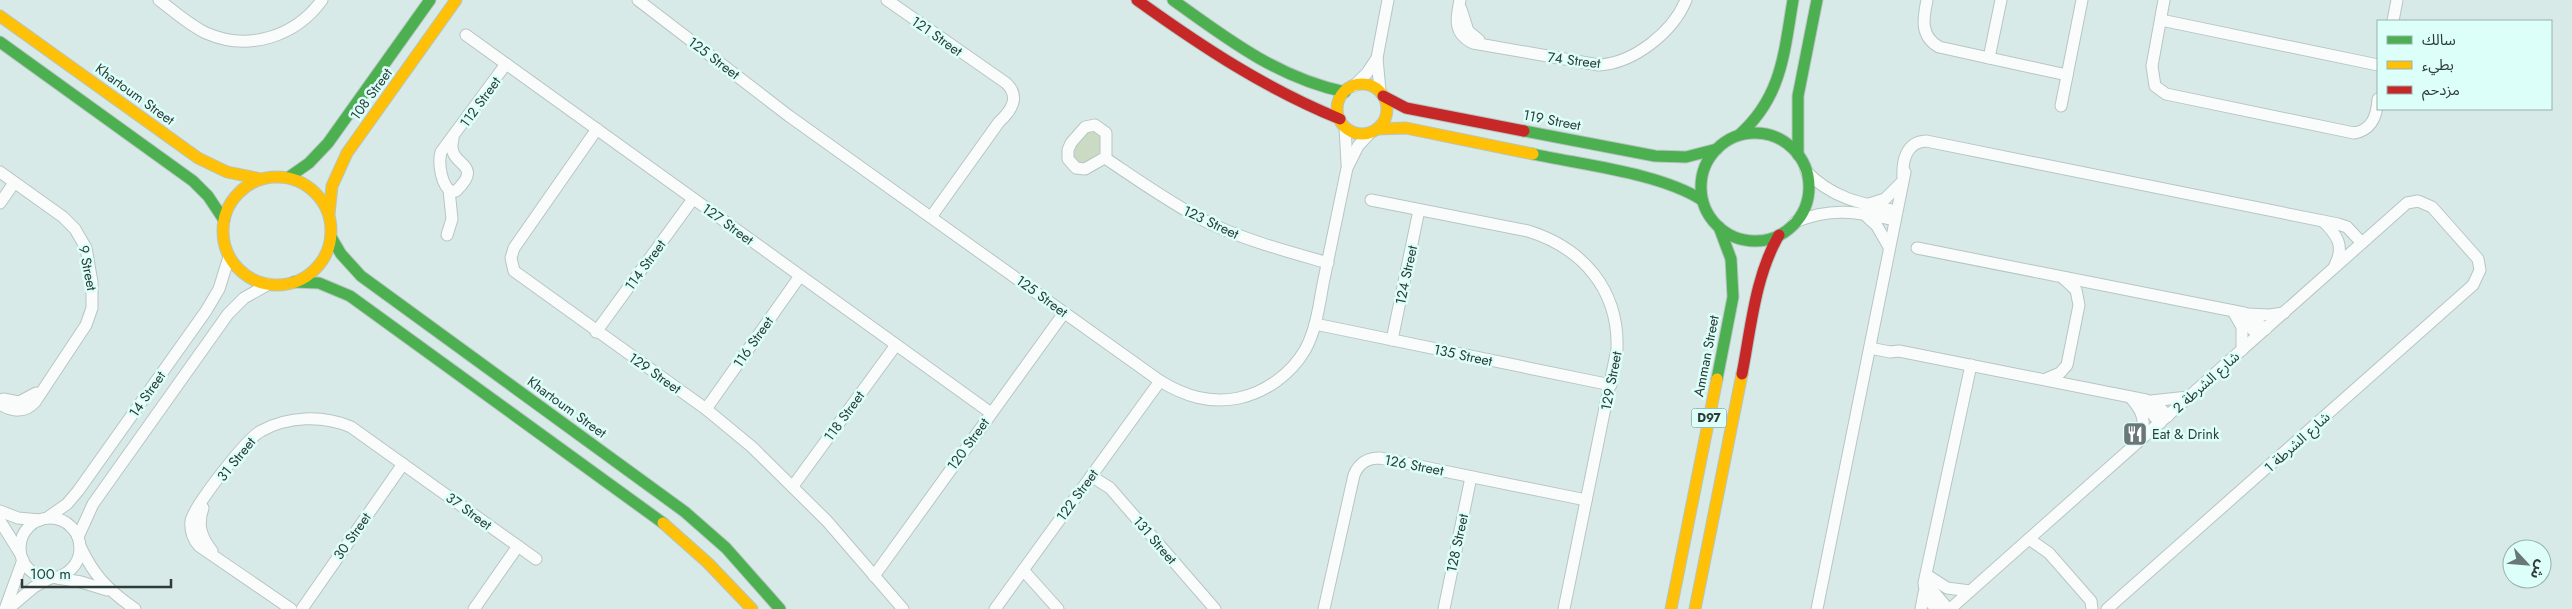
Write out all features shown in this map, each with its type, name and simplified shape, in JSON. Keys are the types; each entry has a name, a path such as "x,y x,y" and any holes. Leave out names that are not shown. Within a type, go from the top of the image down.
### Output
{"main road":[{"name":"108 Street","path":"289,177 309,163 328,143 430,0"},
{"name":"108 Street","path":"329,214 332,186 347,153 456,0"},
{"path":"1138,0 1234,68 1279,93 1342,123 1356,133 1406,128 1656,180 1685,190 1702,200"},
{"path":"1173,0 1247,53 1313,85 1349,89 1371,86 1382,94 1386,103 1386,118 1373,131"},
{"path":"1739,135 1752,133 1771,136 1789,145 1798,155 1806,171 1808,193 1805,204 1795,222 1779,234 1767,239 1748,240 1730,235 1719,228 1706,210 1702,200 1701,189 1704,167 1717,149 1739,135 1762,115 1775,91 1794,0"},
{"path":"1798,155 1795,128 1796,106 1818,0"},
{"name":"Khartoum Street","path":"0,16 198,158 227,172 261,178"},
{"path":"0,42 193,181 208,196 224,220"},
{"path":"1342,123 1338,105 1349,89"},
{"name":"119 Street","path":"1382,94 1406,108 1655,156 1686,157 1717,149"},
{"path":"294,282 315,270 328,249 331,237 329,214 314,190 302,182 289,177 261,178 241,190 233,199 224,220 225,245 229,257 246,275 269,284 311,282 330,286 358,301 654,515 708,563 752,609"},
{"name":"Amman Street","path":"1671,609 1733,297 1731,259 1719,228"},
{"name":"D97","path":"1695,609 1762,272 1770,250 1779,234"},
{"name":"Khartoum Street","path":"331,237 347,262 362,276 686,512 736,558 780,609"}],"street":[{"path":"159,0 207,33 224,38 242,40 271,38 289,31 311,16 322,0"},
{"name":"125 Street","path":"638,0 789,116 1064,313 1160,381 1179,392 1200,399 1232,399 1255,393 1275,382 1292,368 1305,350 1315,324 1347,168 1358,146 1373,131"},
{"name":"121 Street","path":"887,0 988,72 1003,87 1006,95 1006,104 999,122 931,216"},
{"path":"1382,94 1377,58 1388,0"},
{"name":"74 Street","path":"1460,1 1456,23 1461,34 1473,43 1584,63 1609,64 1627,57 1660,36 1678,16 1686,0"},
{"path":"1927,0 1924,26 1926,35 1934,44 1944,49 2067,75"},
{"path":"1989,58 2001,0"},
{"path":"2061,106 2082,0"},
{"path":"2164,0 2152,66 2155,86 2170,96 2334,128 2351,128 2362,124 2370,115 2377,100"},
{"path":"2393,20 2397,0"},
{"path":"2161,20 2377,65"},
{"name":"127 Street","path":"466,35 991,413"},
{"path":"1349,89 1367,73 1377,58"},
{"name":"112 Street","path":"453,139 451,148 453,153 467,168 469,174 467,181 456,191 449,190 445,185 439,160 443,148 453,139 506,64"},
{"name":"125 Street","path":"1342,123 1347,168"},
{"name":"129 Street","path":"596,129 517,243 510,258 511,266 517,275 706,409 752,447 793,486 904,609"},
{"path":"1817,609 1902,180 1910,159 1917,152 1925,148 1946,146 2347,227 2364,229 2380,226"},
{"name":"123 Street","path":"1105,158 1171,202 1207,222 1249,239 1328,263"},
{"path":"1806,171 1814,180 1864,209 1896,216"},
{"name":"9 Street","path":"0,172 63,217 75,229 86,248 92,282 92,308 86,325 32,405 24,410 13,410 0,404"},
{"path":"1795,222 1824,213 1864,209 1885,199 1902,180"},
{"path":"0,203 14,182"},
{"path":"447,235 452,219 449,190"},
{"name":"114 Street","path":"596,332 693,199"},
{"name":"129 Street","path":"1371,200 1528,231 1554,240 1578,256 1602,283 1615,316 1617,349 1564,609"},
{"name":"شارع الشرطة 2","path":"1949,609 2407,203 2418,201 2435,210 2478,259 2480,270"},
{"path":"1864,209 1890,247"},
{"name":"124 Street","path":"1392,340 1419,210"},
{"path":"2328,222 2359,246"},
{"path":"2328,222 2340,243 2339,258 2332,270"},
{"path":"2347,227 2359,246"},
{"path":"1918,248 2233,311 2269,315 2284,313"},
{"name":"14 Street","path":"45,519 67,504 78,491 206,311 219,289 229,257"},
{"name":"شارع الشرطة 1","path":"2107,609 2473,285 2480,270"},
{"name":"116 Street","path":"706,409 800,276"},
{"path":"2046,379 2060,373 2067,365 2079,305 2076,290 2062,277"},
{"name":"14 Street","path":"79,541 93,504 221,322 244,298 269,284"},
{"path":"2233,311 2262,332"},
{"path":"2233,311 2242,327 2242,350"},
{"name":"120 Street","path":"874,576 1064,313"},
{"path":"2246,313 2262,332"},
{"name":"135 Street","path":"1315,324 1611,385"},
{"name":"118 Street","path":"793,486 896,345"},
{"path":"1870,345 1891,346 1899,350 2151,401 2190,397"},
{"path":"1921,609 1971,364"},
{"name":"122 Street","path":"995,609 1160,381"},
{"name":"9 Street","path":"0,398 9,402 19,402 29,399 41,389"},
{"path":"2134,398 2164,420"},
{"path":"2134,398 2143,416 2144,428 2141,440"},
{"path":"2151,401 2164,420"},
{"name":"31 Street","path":"291,609 219,558 204,540 199,523 209,493 244,445 256,434 277,425 308,418 327,419 351,427 403,464"},
{"name":"126 Street","path":"1324,609 1352,480 1359,466 1366,460 1380,458 1586,500"},
{"name":"37 Street","path":"403,464 536,559"},
{"name":"30 Street","path":"302,609 403,464"},
{"name":"131 Street","path":"1091,476 1110,488 1215,609"},
{"name":"128 Street","path":"1444,609 1471,477"},
{"path":"0,511 18,518 62,521 74,530 94,573 109,591 135,609"},
{"path":"6,609 22,557 23,537 34,523 45,519"},
{"path":"0,521 34,573 52,578 81,582 109,591"},
{"path":"2032,536 2049,553 2092,605 2097,602 2107,609"},
{"path":"6,609 34,587 52,578 64,575 76,563 79,541"},
{"path":"474,609 518,546"},
{"path":"1023,570 1058,609"},
{"path":"1927,575 1947,588 1970,591"},
{"path":"1927,575 1933,592 1949,609"},
{"path":"1924,592 1936,609"}],"green space":[{"path":"1089,130 1102,132 1104,147 1091,163 1077,164 1071,151"}],"traffic: fast":[{"path":"289,177 309,163 328,143 430,0"},
{"path":"1173,0 1233,43 1275,67 1321,86 1345,92"},
{"path":"1739,135 1753,120 1773,90 1783,56 1793,0"},
{"path":"1798,155 1798,96 1817,0"},
{"path":"0,42 193,181 208,196 224,220"},
{"path":"1524,131 1655,156 1686,157 1717,149"},
{"path":"1755,133 1785,142 1793,149 1800,157 1809,187 1800,217 1793,225 1785,232 1755,241 1725,232 1717,225 1710,217 1701,187 1710,157 1717,149 1725,142 1755,133"},
{"path":"1533,154 1643,176 1685,191 1702,200"},
{"path":"1717,379 1733,297 1731,259 1719,227"},
{"path":"331,237 341,254 361,276 685,512 726,548 780,609"},
{"path":"294,282 319,283 350,296 663,523"}],"traffic: slow":[{"path":"329,214 332,186 347,153 456,0"},
{"path":"0,16 198,158 227,172 261,179"},
{"path":"1362,84 1380,91 1387,109 1380,127 1362,134 1344,127 1337,109 1344,91 1362,84"},
{"path":"1377,129 1406,128 1533,154"},
{"path":"277,177 298,181 315,193 327,210 331,231 327,252 315,269 298,281 277,285 256,281 239,269 227,252 223,231 227,210 239,193 256,181 277,177"},
{"path":"1695,609 1742,374"},
{"path":"1671,609 1717,379"},
{"path":"663,523 708,563 752,609"}],"traffic: jam":[{"path":"1137,0 1235,66 1286,94 1340,119"},
{"path":"1383,96 1406,108 1524,131"},
{"path":"1742,374 1759,285 1764,268 1779,235"}],"place":[{"name":"Eat & Drink","path":"2135,434"}]}
